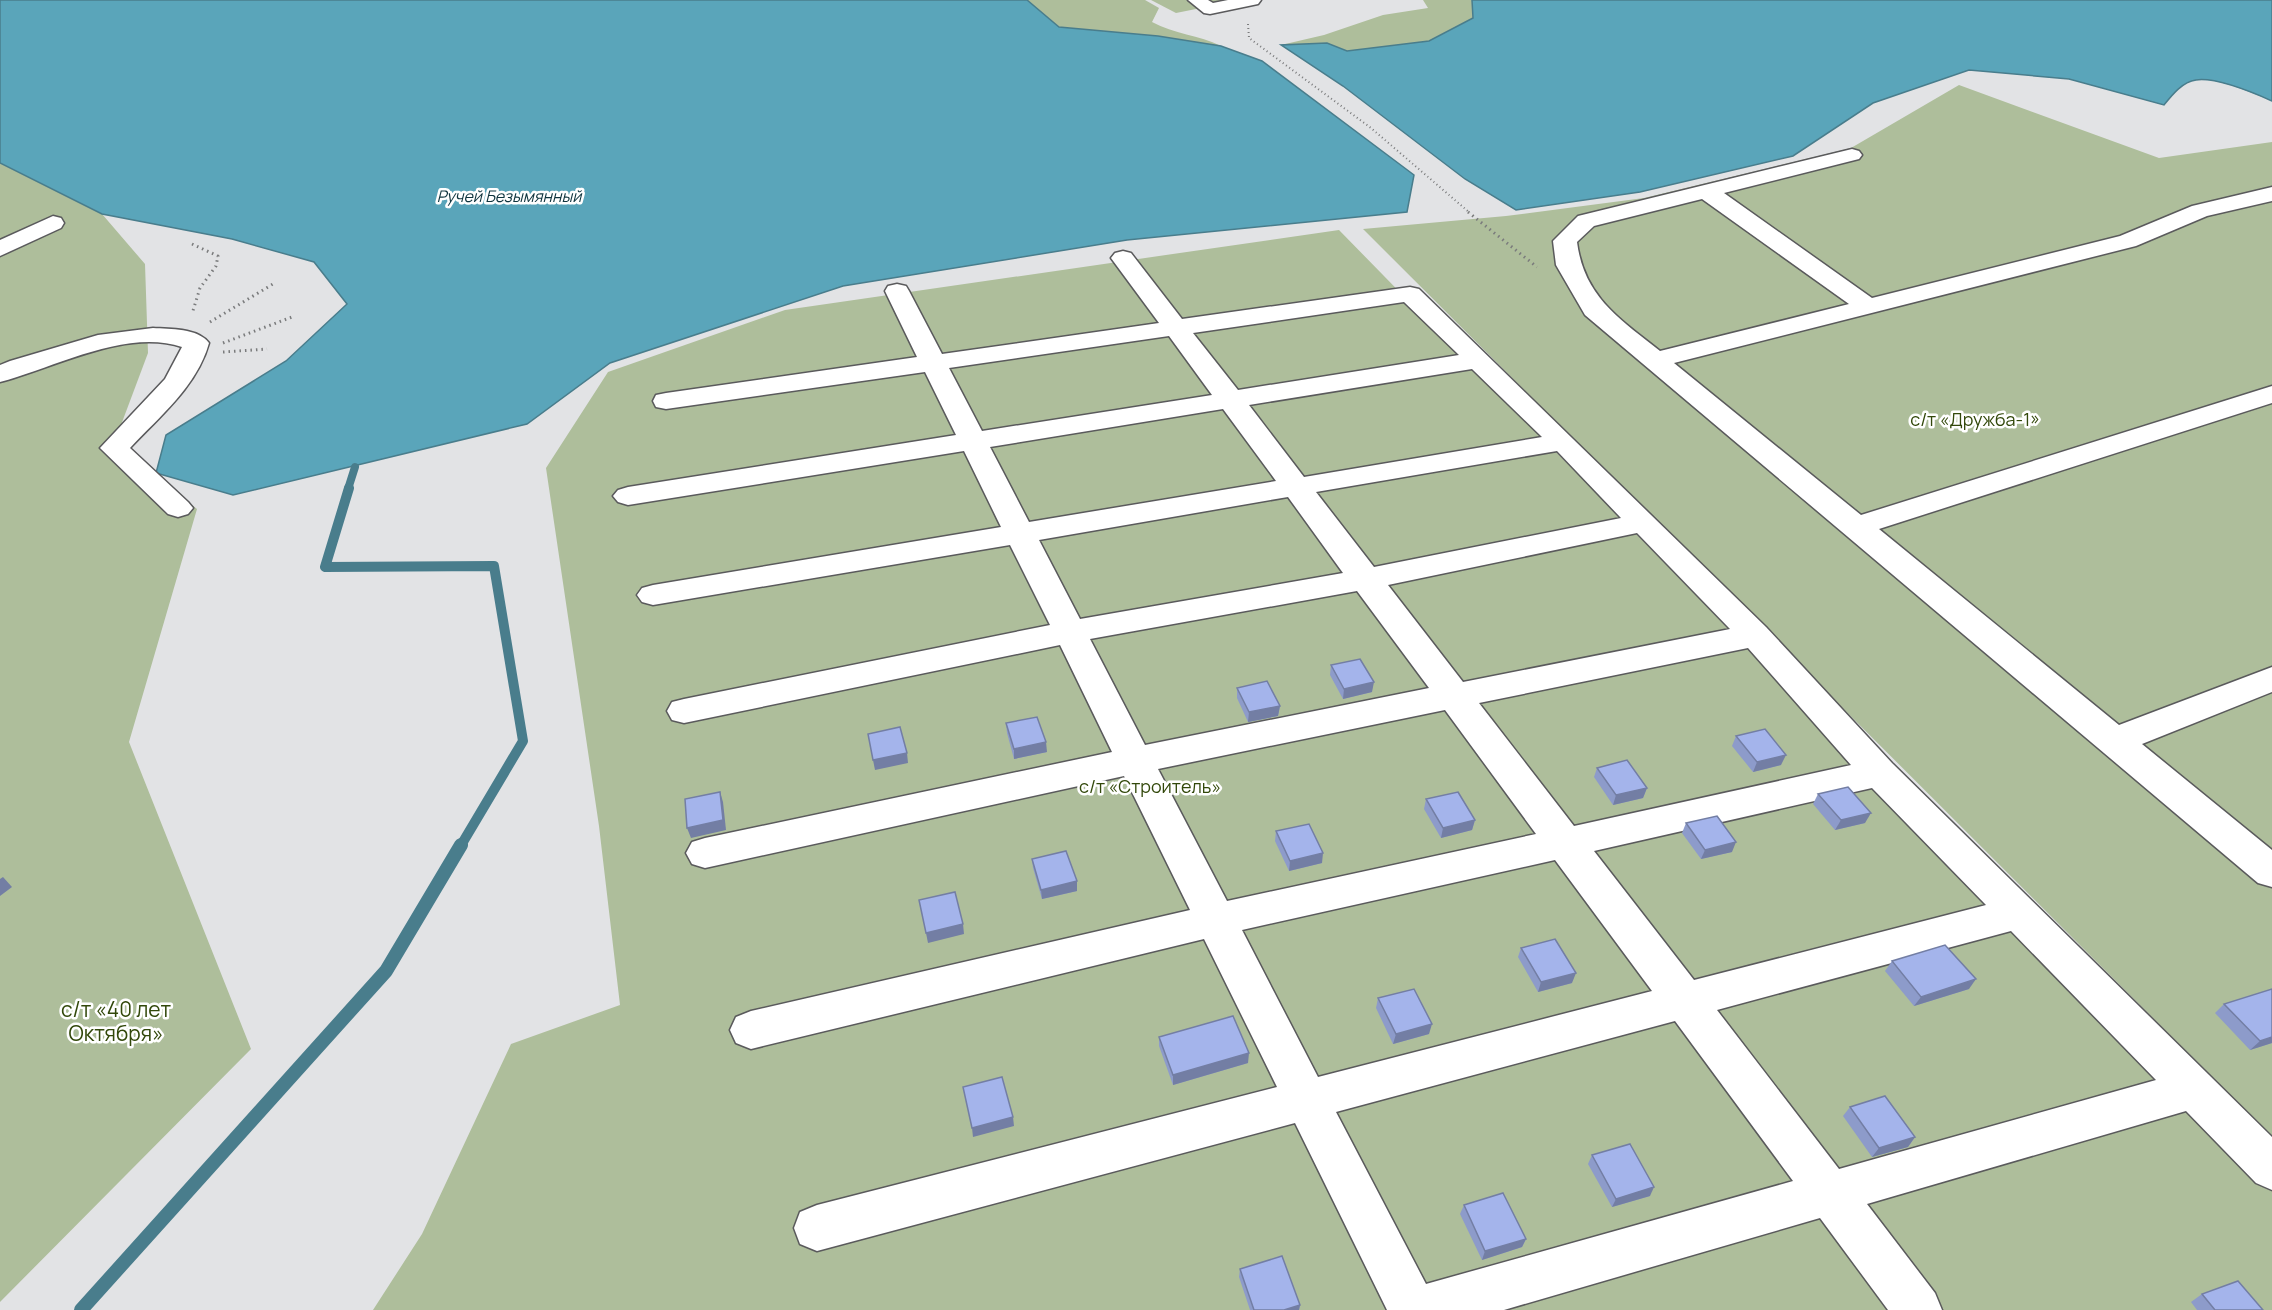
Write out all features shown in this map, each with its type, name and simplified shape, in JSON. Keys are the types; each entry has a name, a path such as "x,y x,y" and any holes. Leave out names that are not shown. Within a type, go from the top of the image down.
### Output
{"lane":[{"path":"1203,4 1252,0"},
{"path":"1852,155 1586,221 1565,241 1568,265 1594,310 2272,872"},
{"path":"1706,191 1869,307"},
{"path":"1655,360 2128,241 2200,211 2272,194"},
{"path":"0,249 53,223"},
{"path":"1123,258 1918,1310"},
{"path":"897,291 1413,1310"},
{"path":"666,401 1410,294 1563,442 1755,635 1879,773 2272,1168"},
{"path":"0,374 37,360 102,342 164,334 190,345 176,381 114,448 178,508"},
{"path":"628,496 1479,360"},
{"path":"1855,526 2272,394"},
{"path":"653,595 1563,442"},
{"path":"684,711 1070,632 1366,579 1642,523"},
{"path":"705,853 1135,760 1755,635"},
{"path":"2115,741 2272,679"},
{"path":"751,1030 1216,920 1879,773"},
{"path":"817,1228 2019,913"},
{"path":"1420,1310 2195,1089"}],"path":[{"path":"1203,4 1248,16 1249,38 1371,128 1453,200"},
{"path":"190,345 200,288 216,266 218,256 192,244"},
{"path":"190,345 273,284"},
{"path":"190,345 292,317"},
{"path":"190,345 267,349"}],"green space":[{"path":"1027,0 1145,0 1159,8 1152,22 1221,46 1158,36 1059,27"},
{"path":"1151,0 1241,0 1176,13"},
{"path":"1423,0 1472,0 1473,18 1429,41 1347,51 1327,43 1281,45 1324,35 1383,15 1428,8"},
{"name":"с/т «Дружба-1»","path":"1959,85 2159,158 2272,142 2272,1137 1363,229 1506,216 1644,198 1851,148"},
{"name":"с/т «40 лет Октября»","path":"0,163 102,214 145,264 148,353 118,433 149,471 197,509 129,742 251,1049 0,1302"},
{"name":"с/т «Строитель»","path":"1339,230 2272,1184 2272,1310 373,1310 422,1234 511,1044 620,1005 599,826 546,468 608,372 785,310"}],"water":[{"name":"Ручей Безымянный","path":"0,0 1027,0 1059,27 1158,36 1221,46 1262,61 1414,175 1407,212 1127,240 843,286 610,363 527,424 233,495 156,473 166,435 286,361 347,304 314,262 232,239 102,214 0,163"},
{"path":"1472,0 2272,0 2272,101 2224,83 2196,80 2182,86 2164,105 2069,79 1969,70 1873,103 1793,156 1640,192 1516,210 1465,179 1343,86 1281,45 1327,43 1347,51 1429,41 1473,18"}],"building":[{"path":"1360,659 1374,682 1344,689 1331,665"},
{"path":"1267,681 1280,706 1249,712 1237,688"},
{"path":"1037,717 1046,742 1014,749 1006,723"},
{"path":"900,727 907,753 873,760 868,734"},
{"path":"1765,729 1786,755 1757,762 1736,736"},
{"path":"1627,760 1647,788 1616,795 1597,768"},
{"path":"1848,787 1871,813 1841,820 1818,794"},
{"path":"720,792 723,820 687,828 685,799"},
{"path":"1458,792 1475,820 1443,828 1426,799"},
{"path":"1717,816 1736,842 1705,850 1686,823"},
{"path":"1309,824 1323,853 1290,861 1276,831"},
{"path":"1066,851 1077,881 1041,890 1032,859"},
{"path":"955,892 963,924 926,933 919,900"},
{"path":"1555,939 1576,973 1541,982 1521,948"},
{"path":"1945,945 1976,979 1921,997 1892,961"},
{"path":"1414,989 1432,1024 1396,1034 1378,998"},
{"path":"2272,989 2272,1037 2260,1041 2224,1004"},
{"path":"1233,1016 1249,1053 1173,1075 1159,1037"},
{"path":"1002,1077 1013,1117 972,1128 963,1087"},
{"path":"1885,1096 1915,1137 1879,1148 1850,1107"},
{"path":"1630,1144 1654,1187 1616,1199 1592,1155"},
{"path":"1503,1193 1526,1239 1485,1251 1464,1205"},
{"path":"1282,1256 1300,1305 1284,1310 1254,1310 1240,1269"},
{"path":"2238,1281 2263,1310 2215,1310 2202,1294"}],"waterway":[{"path":"348,489 355,467"},
{"path":"349,488 325,567 494,566 523,741 460,847"},
{"path":"81,1310 386,971 461,845"}]}
